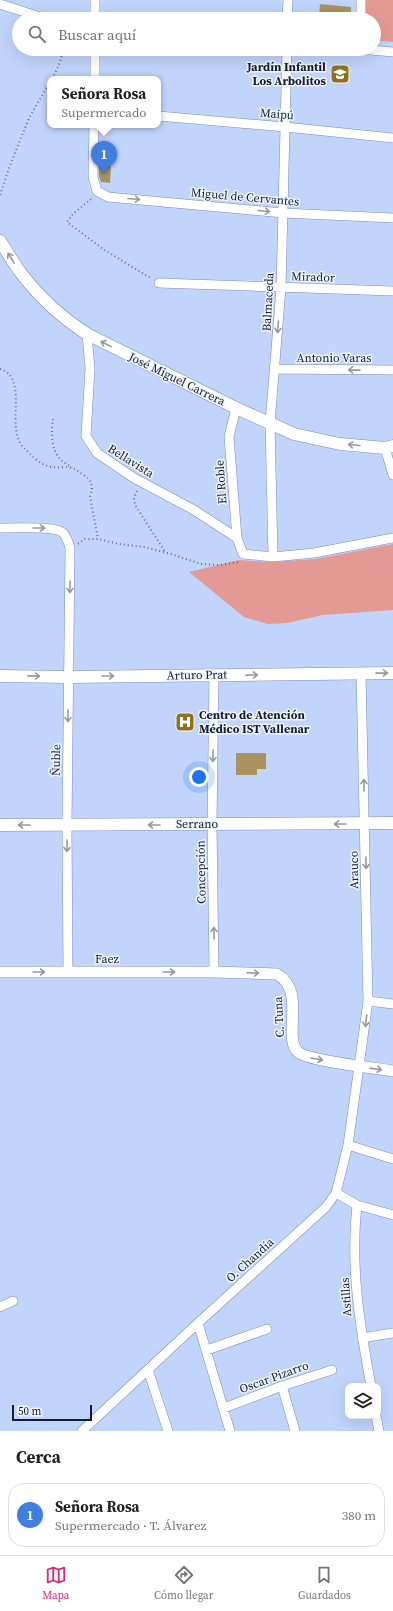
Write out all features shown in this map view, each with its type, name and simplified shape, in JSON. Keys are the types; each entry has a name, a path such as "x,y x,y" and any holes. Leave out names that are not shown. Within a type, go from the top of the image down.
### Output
{"main road":[{"name":"José Miguel Carrera","path":"0,241 20,272 46,302 70,324 87,334 236,408 294,434 340,444 389,447"},
{"name":"Arturo Prat","path":"0,676 69,677 393,673"},
{"name":"Serrano","path":"0,825 393,823"}],"street":[{"path":"95,0 95,12"},
{"path":"287,12 288,0"},
{"path":"361,0 361,12"},
{"path":"0,4 25,12"},
{"path":"381,51 393,52"},
{"path":"95,56 95,76"},
{"name":"Balmaceda","path":"273,557 270,423 281,288 287,56"},
{"name":"Maipú","path":"161,116 393,138"},
{"path":"94,128 93,177 95,194"},
{"name":"Miguel de Cervantes","path":"95,194 108,197 283,213 393,218"},
{"name":"Mirador","path":"160,284 393,291"},
{"name":"Bellavista","path":"87,334 90,368 86,436 97,453 134,478 194,510 237,538"},
{"name":"Antonio Varas","path":"275,369 393,370"},
{"name":"El Roble","path":"236,408 230,437 237,538 242,558"},
{"path":"389,447 393,475"},
{"path":"0,528 52,528 61,530 68,539 70,548"},
{"path":"242,558 314,553 393,538"},
{"name":"Ñuble","path":"68,972 67,825 70,548"},
{"name":"Arauco","path":"360,1066 368,1001 366,965 365,824 361,673"},
{"name":"Concepción","path":"214,675 212,824 214,972"},
{"name":"Faez","path":"0,972 214,972"},
{"name":"C. Tuna","path":"214,972 277,974 284,978 289,986 292,997 293,1042 297,1051 310,1058 393,1071"},
{"path":"368,1001 393,1004"},
{"name":"O. Chandía","path":"82,1431 326,1207 336,1193 348,1145 360,1066"},
{"path":"348,1145 393,1159"},
{"path":"336,1193 357,1205 393,1215"},
{"name":"Astillas","path":"357,1205 355,1234 358,1308 370,1383"},
{"path":"0,1308 13,1301"},
{"path":"198,1323 230,1431"},
{"path":"207,1350 267,1329"},
{"path":"362,1338 393,1332"},
{"path":"148,1370 168,1431"},
{"name":"Oscar Pizarro","path":"224,1408 282,1386 332,1370"},
{"path":"282,1386 295,1431"},
{"path":"377,1419 379,1431"}],"path":[{"path":"54,76 62,56"},
{"path":"0,195 29,118 47,87"},
{"path":"95,194 73,214 67,222 104,249 160,284"},
{"path":"0,369 8,373 14,379 17,412 14,419 20,443 47,466 61,469 73,468"},
{"path":"53,419 51,438 60,459 89,478 92,484 93,490 90,496 98,538"},
{"path":"139,488 134,498 135,505 166,552"},
{"path":"70,548 85,539 98,538 120,544 166,552 201,564 219,565 242,558"}],"shaded area":[{"path":"364,0 393,0 393,42 381,41 381,12 364,12"},
{"path":"393,544 393,610 323,615 287,623 268,624 244,617 189,572 239,560 273,562 315,559"}],"building":[{"path":"320,4 351,7 351,12 319,12"},
{"path":"99,165 111,166 110,183 101,182 99,176"},
{"path":"236,753 266,753 266,769 257,769 257,775 236,775"}],"place":[{"name":"Jardín Infantil Los Arbolitos","path":"340,74"},
{"name":"Señora Rosa","path":"104,174"},
{"name":"Centro de Atención Médico IST Vallenar","path":"185,722"}]}
